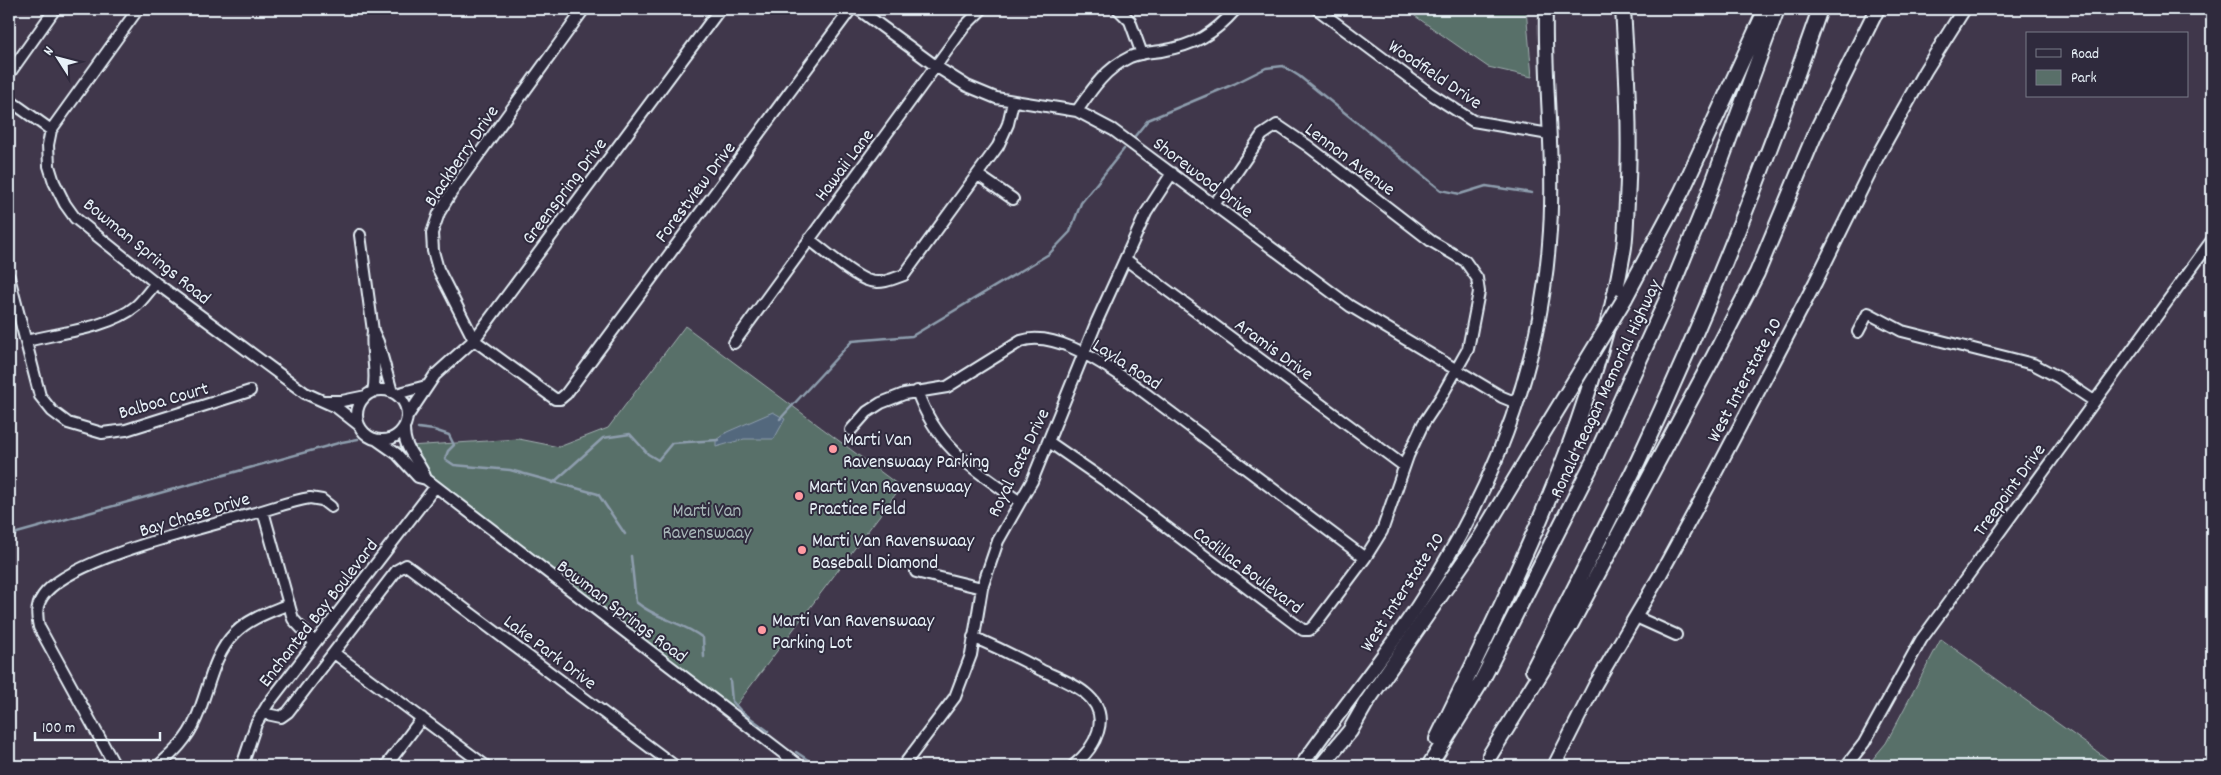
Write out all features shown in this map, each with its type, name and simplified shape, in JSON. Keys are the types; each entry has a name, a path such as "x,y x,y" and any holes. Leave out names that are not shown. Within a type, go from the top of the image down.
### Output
{"highway":[{"path":"1423,766 1483,645 1552,490 1604,346 1624,246 1629,163 1623,9"},
{"path":"1321,766 1350,731 1366,703 1480,538 1624,298 1682,191 1766,9"},
{"name":"Ronald Reagan Memorial Highway","path":"1429,766 1481,682 1594,462 1666,301 1701,215 1777,9"},
{"path":"1487,760 1603,532 1676,375 1766,160 1820,9"},
{"path":"1487,760 1571,624 1714,356 1757,273 1814,136 1877,9"}],"main road":[{"name":"West Interstate 20","path":"1301,766 1394,640 1440,571 1476,505 1497,459 1517,403 1537,331 1550,244 1552,188 1546,9"},
{"name":"West Interstate 20","path":"1554,766 1595,685 1636,617 1709,485 1815,283 1877,157 1925,71 1964,9"}],"street":[{"path":"9,74 55,9"},
{"name":"Bowman Springs Road","path":"138,9 51,130 48,145 49,166 64,204 81,224 156,283 305,394 341,410 359,425"},
{"name":"Blackberry Drive","path":"566,394 560,399 555,399 474,340 438,269 433,251 432,233 439,213 584,9"},
{"name":"Greenspring Drive","path":"407,416 426,386 474,340 720,9"},
{"name":"Forestview Drive","path":"566,394 851,9"},
{"name":"Shorewood Drive","path":"858,9 937,67 967,86 996,98 1013,102 1077,111 1113,130 1350,306 1502,397 1517,403"},
{"name":"Hawaii Lane","path":"734,343 966,26 982,9"},
{"path":"1118,9 1130,21 1142,54"},
{"path":"1077,111 1098,80 1113,67 1132,56 1184,47 1198,41 1213,32 1236,9"},
{"name":"Woodfield Drive","path":"1317,9 1430,94 1472,121 1550,134"},
{"path":"9,100 51,130"},
{"path":"809,239 859,276 870,281 888,282 904,275 998,146 1008,124 1013,102"},
{"name":"Lennon Avenue","path":"1214,205 1262,135 1277,125 1308,146 1431,240 1466,261 1477,278 1478,285"},
{"name":"Royal Gate Drive","path":"903,766 955,697 971,655 982,588 998,541 1020,502 1049,442 1125,259 1146,214 1172,173"},
{"path":"978,175 1013,199"},
{"path":"360,235 373,331 394,393 406,408 407,416 404,428 394,438 377,440 363,432 359,425 358,410 369,394 376,374 371,343 373,331"},
{"name":"Treepoint Drive","path":"1846,766 1864,743 1921,640 2212,240"},
{"name":"Aramis Drive","path":"1125,259 1404,466"},
{"name":"Balboa Court","path":"9,277 40,396 52,411 68,423 102,432 126,430 250,391"},
{"path":"26,341 106,322 121,316 135,307 156,283"},
{"name":"Cadillac Boulevard","path":"1049,442 1104,480 1303,630 1308,630 1314,626 1382,532 1404,466 1423,424 1468,349 1476,315 1478,285"},
{"path":"1858,332 1868,314 1902,331 2033,364 2058,377 2094,401"},
{"name":"Layla Road","path":"851,430 867,412 881,403 917,391 947,387 1018,343 1034,337 1050,340 1085,355 1129,381 1365,558"},
{"name":"Greenspring Drive","path":"394,393 426,386"},
{"path":"369,394 380,390 394,393"},
{"path":"917,391 924,410 946,446 1020,502"},
{"name":"Bowman Springs Road","path":"321,401 342,401 369,394"},
{"name":"Bowman Springs Road","path":"404,428 406,448 424,472 426,479"},
{"name":"Bowman Springs Road","path":"377,440 397,454 418,477 426,479 800,766"},
{"name":"Enchanted Bay Boulevard","path":"242,766 247,748 262,713 435,487"},
{"name":"Bay Chase Drive","path":"115,766 39,627 36,610 49,588 67,576 97,561 263,511 310,498 322,500 331,507"},
{"path":"263,511 293,619 315,644"},
{"name":"Lake Park Drive","path":"334,653 397,570 406,565 675,766"},
{"path":"916,572 982,588"},
{"path":"158,766 179,747 190,730 216,661 228,640 254,619 289,604"},
{"path":"1636,617 1676,635"},
{"path":"973,637 1077,688 1095,704 1099,713 1100,731 1090,749 1072,766"},
{"path":"262,713 281,717 288,712 334,653 486,766"},
{"path":"386,766 422,718"}],"green space":[{"path":"1405,9 1526,9 1532,77 1488,67"},
{"name":"Marti Van Ravenswaay","path":"685,326 901,487 731,712 393,447 519,439 559,447 608,428"},
{"path":"1941,639 2117,766 1867,766 1886,743"}],"water":[{"path":"773,412 785,419 774,439 744,439 716,447 716,440 727,432"}],"waterway":[{"path":"1135,136 1148,120 1234,84 1266,68 1283,66 1299,76 1441,190 1460,194 1486,186 1532,193"},
{"path":"780,419 852,341 912,336 1049,254 1070,232 1081,203 1124,149"},
{"path":"418,428 434,430 449,435 454,445 448,451 445,459 454,465 510,470 598,494 625,534"},
{"path":"553,483 603,438 630,434 648,454 658,460 672,443 718,440"},
{"path":"9,541 17,533 358,439"},
{"path":"631,556 636,602 652,613 687,628 703,638 704,657"},
{"path":"730,680 732,701 741,711 768,731"},
{"path":"796,752 817,766"}],"place":[{"name":"Marti Van Ravenswaay Parking","path":"833,449"},
{"name":"Marti Van Ravenswaay Practice Field","path":"799,496"},
{"name":"Marti Van Ravenswaay Baseball Diamond","path":"802,550"},
{"name":"Marti Van Ravenswaay Parking Lot","path":"762,630"}]}
